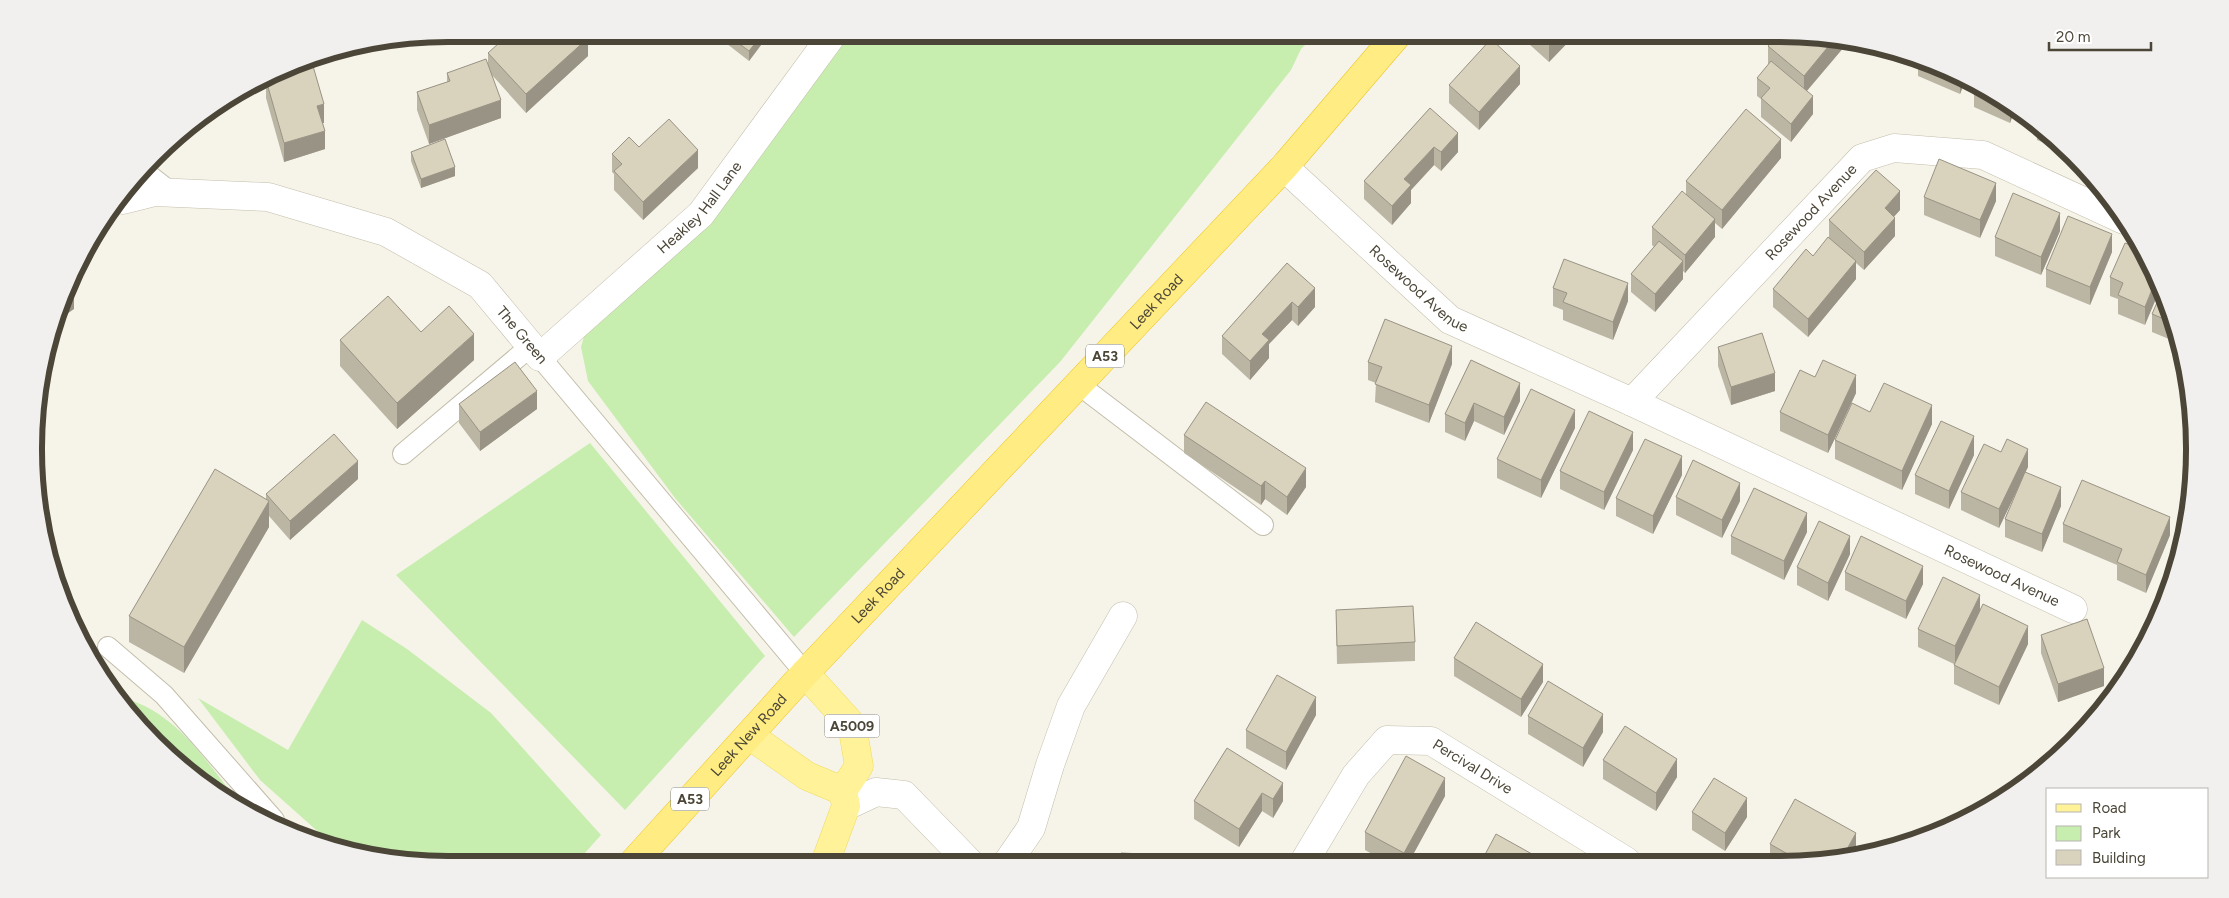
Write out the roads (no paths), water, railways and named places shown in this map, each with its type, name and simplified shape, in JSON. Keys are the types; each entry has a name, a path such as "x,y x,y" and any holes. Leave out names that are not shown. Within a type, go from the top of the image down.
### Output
{"highway":[{"name":"Leek Road","path":"805,673 1284,167 1391,42"},
{"name":"Leek New Road","path":"639,856 805,673"}],"main road":[{"name":"A5009","path":"805,673 852,725 859,766 844,799 827,856"},
{"path":"749,735 807,776 844,799"}],"street":[{"name":"Heakley Hall Lane","path":"536,351 701,214 827,42"},
{"name":"Rosewood Avenue","path":"1632,402 1862,158 1894,148 1984,155 2111,214"},
{"name":"Rosewood Avenue","path":"1284,167 1450,320 1632,402 2073,609"},
{"name":"The Green","path":"130,198 155,192 268,197 386,232 480,285 536,351"},
{"path":"1012,856 1031,828 1050,765 1072,706 1123,616"},
{"name":"Percival Drive","path":"1308,856 1356,775 1387,740 1430,742 1618,856"},
{"path":"844,799 876,792 904,795 963,856"}],"lane":[{"path":"149,175 173,194"},
{"path":"404,454 536,351"},
{"name":"The Green","path":"536,351 805,673"},
{"path":"1078,384 1263,525"},
{"path":"108,647 164,695 268,814"}]}
